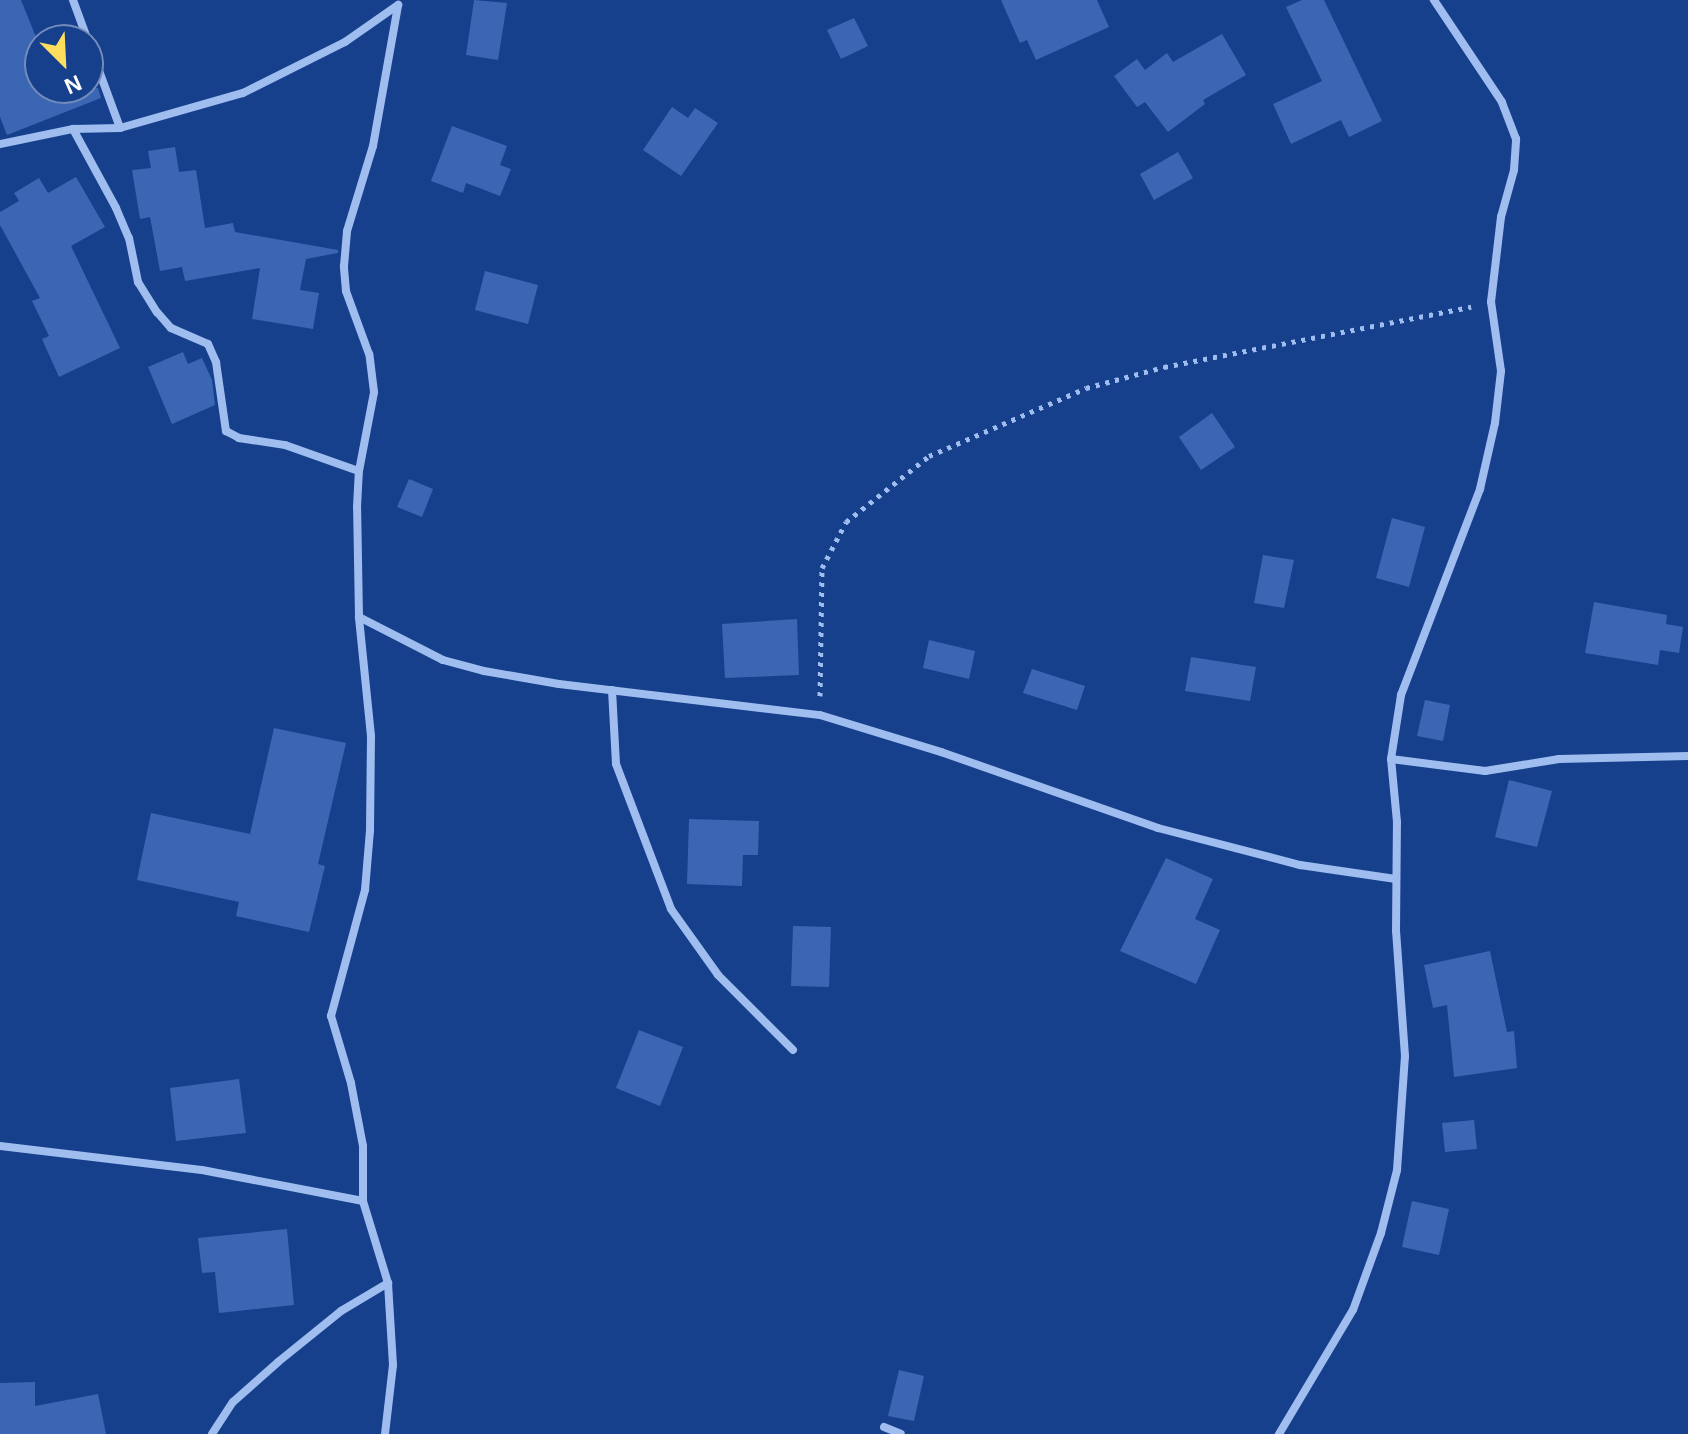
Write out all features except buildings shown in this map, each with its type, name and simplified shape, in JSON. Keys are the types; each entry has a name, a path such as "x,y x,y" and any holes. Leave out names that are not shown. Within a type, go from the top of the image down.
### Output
{"street":[{"path":"73,0 120,128"},
{"path":"1279,1434 1353,1310 1381,1233 1397,1170 1405,1056 1396,879 1397,822 1391,759 1401,695 1480,489 1495,423 1501,371 1491,302 1501,217 1514,170 1516,139 1502,102 1434,0"},
{"path":"0,144 73,129 120,128 243,93 345,42 399,2"},
{"path":"385,1434 393,1365 388,1283 363,1201 363,1146 351,1083 331,1016 365,890 370,831 371,736 359,617 359,471 374,392 369,354 346,291 344,266 347,231 373,146 399,2"},
{"path":"73,129 129,238 138,282 171,328 208,344 216,362 226,431 239,438 285,445 359,471"},
{"path":"359,617 443,660 484,671 820,715 941,752 1158,828 1300,865 1396,879"},
{"path":"612,690 616,764 671,909 718,975 793,1050"},
{"path":"1391,759 1485,771 1559,759 1688,756"},
{"path":"0,1146 202,1170 363,1201"},
{"path":"212,1434 233,1402 278,1362 341,1311 388,1283"},
{"path":"884,1427 901,1434"}],"path":[{"path":"820,715 822,568 846,522 929,456 1086,388 1164,367 1417,320 1491,302"}]}
